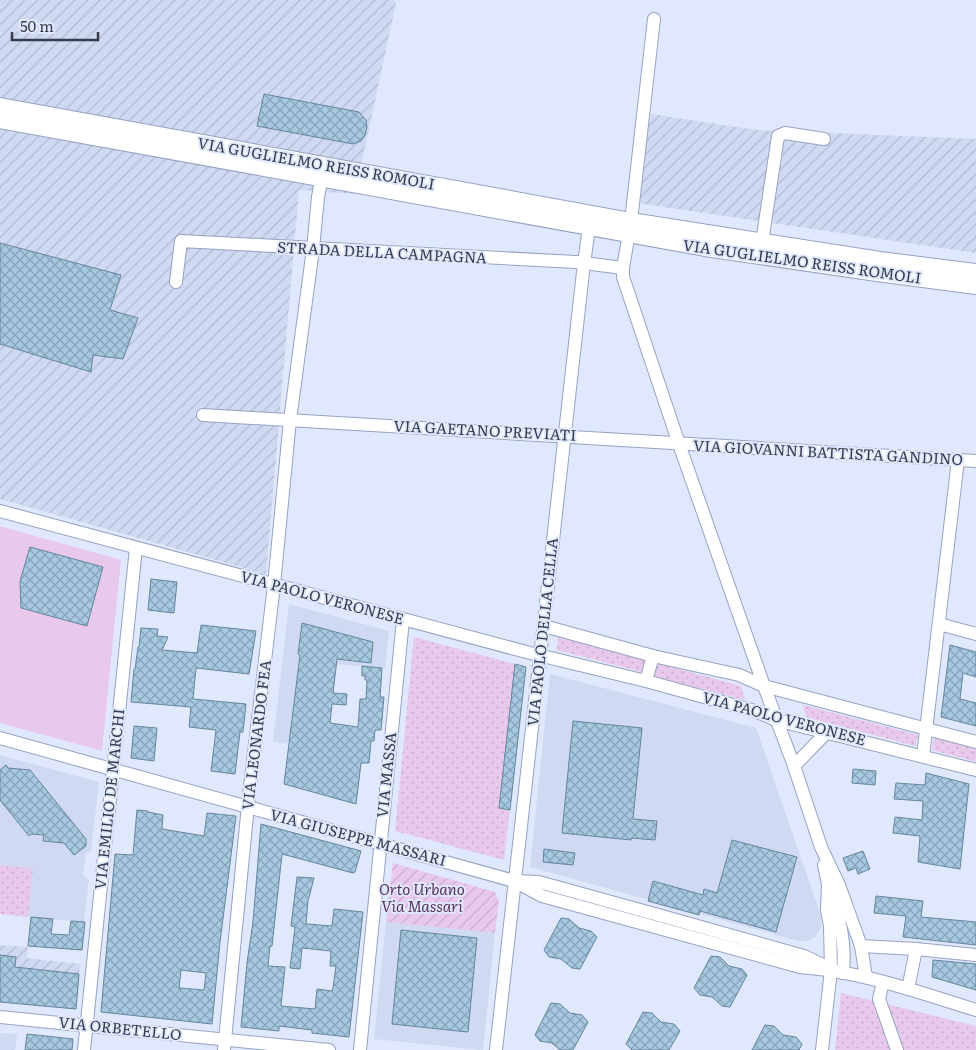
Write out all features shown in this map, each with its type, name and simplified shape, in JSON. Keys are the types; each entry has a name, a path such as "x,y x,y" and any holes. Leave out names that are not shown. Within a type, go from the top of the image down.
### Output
{"main road":[{"name":"VIA GUGLIELMO REISS ROMOLI","path":"0,106 323,172"},
{"name":"VIA GUGLIELMO REISS ROMOLI","path":"0,120 323,172 630,228 976,286"},
{"name":"VIA GUGLIELMO REISS ROMOLI","path":"761,249 976,272"}],"street":[{"path":"630,228 654,19"},
{"path":"761,249 778,136 785,133 824,139"},
{"name":"VIA LEONARDO FEA","path":"224,1045 290,420 313,249 318,197 323,172"},
{"name":"VIA PAOLO DELLA CELLA","path":"496,1050 564,436 590,220"},
{"name":"VIA GIOVANNI BATTISTA GANDINO","path":"630,228 623,277 679,444 821,847 839,885 861,946 866,977"},
{"name":"STRADA DELLA CAMPAGNA","path":"176,282 181,241 584,263 623,268"},
{"path":"203,415 290,420"},
{"name":"VIA GAETANO PREVIATI","path":"290,420 679,444"},
{"name":"VIA GIOVANNI BATTISTA GANDINO","path":"679,444 976,461"},
{"path":"922,756 958,460"},
{"name":"VIA PAOLO VERONESE","path":"0,511 403,620 540,656 646,681 755,712 776,720 976,770"},
{"name":"VIA EMILIO DE MARCHI","path":"84,1050 136,548"},
{"name":"VIA MASSA","path":"360,1050 403,620"},
{"path":"939,624 976,634"},
{"name":"VIA PAOLO VERONESE","path":"544,626 653,656 739,675 764,686 976,742"},
{"path":"646,681 653,656"},
{"path":"794,766 827,732"},
{"name":"VIA GIUSEPPE MASSARI","path":"0,738 514,881 551,899 800,968 837,971 866,977 976,1010"},
{"name":"VIA GIOVANNI BATTISTA GANDINO","path":"821,847 828,884 827,910 837,971 822,1050"},
{"path":"861,946 976,954"},
{"path":"908,989 916,949"},
{"path":"883,982 879,999 897,1050"},
{"name":"VIA ORBETELLO","path":"0,1016 224,1045 329,1050"}],"shaded area":[{"path":"0,0 394,0 396,3 355,194 299,190 266,574 0,499"},
{"path":"651,114 756,130 976,139 976,253 637,203"},
{"path":"289,604 389,631 385,669 337,664 326,748 273,742"},
{"path":"550,674 756,728 821,916 821,927 815,937 808,941 798,941 530,867"},
{"path":"0,755 99,782 91,851 86,853 83,874 89,880 84,922 0,914"},
{"path":"386,922 495,933 483,1050 374,1039"},
{"path":"0,945 28,947 27,958 80,964 76,1009 0,1002"},
{"path":"0,1033 17,1034 15,1050 0,1050"}],"green space":[{"path":"0,526 121,560 102,751 0,723"},
{"path":"414,637 526,667 504,860 395,831"},
{"path":"558,637 645,660 642,672 557,650"},
{"path":"656,663 741,686 745,700 653,676"},
{"path":"803,705 918,735 915,746 806,717"},
{"path":"934,738 976,749 976,762 932,750"},
{"name":"Orto Urbano Via Massari","path":"393,863 495,892 499,902 495,933 386,922"},
{"path":"0,865 33,869 28,917 0,914"},
{"path":"841,993 976,1026 976,1050 835,1050"}],"building":[{"path":"264,94 359,112 366,120 365,135 361,141 353,144 257,126"},
{"path":"0,243 121,275 110,310 138,318 123,359 93,355 91,372 0,344"},
{"path":"30,547 103,567 87,626 21,608 20,581"},
{"path":"151,579 177,582 174,613 148,610"},
{"path":"302,623 373,642 371,663 337,659 333,693 347,694 346,705 332,704 330,723 358,727 360,699 366,699 367,680 365,680 365,676 362,676 362,666 382,668 380,697 384,697 381,730 375,730 374,741 371,741 369,763 361,763 356,804 284,784 300,655 298,654"},
{"path":"201,625 256,631 249,674 196,668 193,699 246,704 243,732 240,732 235,774 211,771 216,730 189,727 191,707 131,702 141,628 158,629 157,636 168,637 162,650 197,653"},
{"path":"950,645 976,652 976,677 963,673 960,699 976,703 976,726 941,717"},
{"path":"515,664 526,667 510,810 499,808"},
{"path":"573,721 642,728 633,819 657,821 655,840 631,838 631,840 562,833"},
{"path":"134,726 157,728 154,761 131,758"},
{"path":"6,765 8,768 30,770 86,839 86,846 74,855 64,843 43,841 44,835 31,834 29,836 0,800 0,770"},
{"path":"853,769 876,771 875,785 852,783"},
{"path":"926,773 969,784 960,869 918,862 920,836 893,833 895,817 922,820 923,801 894,799 896,783 925,785"},
{"path":"137,810 163,815 162,829 204,836 207,813 236,816 212,1024 101,1012 115,854 133,855","holes":["181,970 206,973 204,990 179,988"]},
{"path":"261,824 361,851 355,872 353,873 282,854 268,966 285,967 281,1006 315,1009 317,989 332,991 336,966 330,966 331,951 302,948 300,969 290,968 295,927 291,926 297,877 314,878 308,901 306,924 332,926 334,909 363,912 349,1037 312,1033 312,1030 279,1026 279,1031 241,1027 253,922"},
{"path":"732,840 797,857 776,932 700,911 699,915 648,901 653,881 703,895 704,889 717,893"},
{"path":"544,849 575,853 573,865 543,862"},
{"path":"863,851 870,869 858,874 856,868 848,871 843,858"},
{"path":"876,896 923,901 921,917 976,922 976,945 903,937 906,916 874,913"},
{"path":"31,917 53,919 51,934 69,935 71,921 85,922 82,950 28,946"},
{"path":"561,918 569,919 579,928 591,931 597,937 580,969 572,968 561,959 549,957 544,950"},
{"path":"401,930 477,938 468,1032 392,1024"},
{"path":"0,955 16,957 15,967 79,974 76,1009 0,1002"},
{"path":"711,956 720,957 729,966 742,969 747,975 730,1007 722,1006 712,997 700,995 694,988"},
{"path":"933,960 976,964 976,990 932,977"},
{"path":"551,1003 560,1004 570,1013 582,1015 588,1022 573,1050 560,1050 552,1043 540,1041 535,1035"},
{"path":"643,1012 652,1013 661,1022 674,1024 680,1031 669,1050 632,1050 626,1044"},
{"path":"765,1025 774,1026 783,1035 796,1037 802,1044 799,1050 752,1050"},
{"path":"27,1034 73,1039 72,1050 25,1050"}]}
